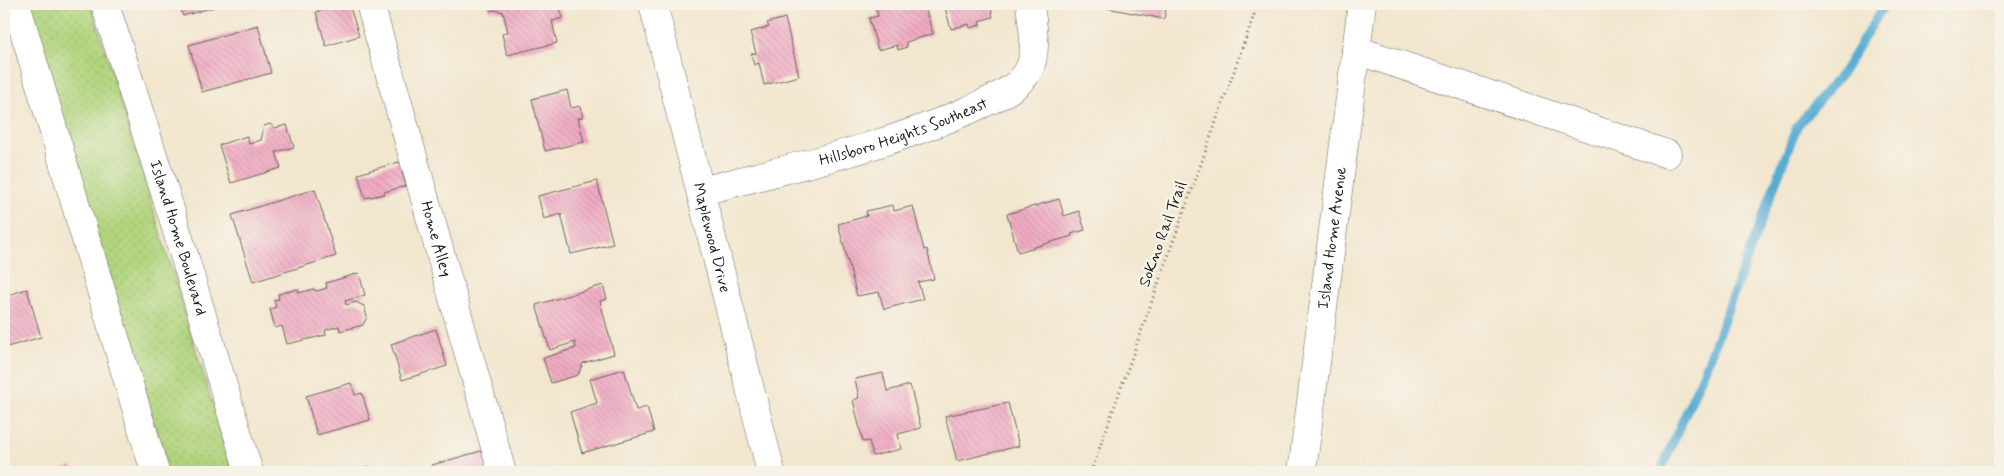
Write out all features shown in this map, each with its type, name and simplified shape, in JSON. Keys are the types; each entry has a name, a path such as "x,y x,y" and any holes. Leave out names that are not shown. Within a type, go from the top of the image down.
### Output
{"street":[{"path":"16,4 155,472"},
{"name":"Island Home Boulevard","path":"105,4 172,215 249,472"},
{"name":"Home Alley","path":"370,4 502,472"},
{"name":"Maplewood Drive","path":"653,4 772,472"},
{"name":"Hillsboro Heights Southeast","path":"702,191 871,147 937,123 1011,89 1028,71 1034,50 1030,4"},
{"name":"Island Home Avenue","path":"1302,472 1362,4"},
{"path":"1356,50 1666,154"}],"path":[{"name":"SoKno Rail Trail","path":"1091,472 1258,4"}],"green space":[{"path":"27,4 91,4 233,472 169,472"}],"building":[{"path":"179,4 224,4 183,16"},
{"path":"349,4 359,36 326,46 316,12"},
{"path":"488,4 563,4 564,8 560,9 563,18 552,21 557,43 507,55 502,34 508,32 503,12 490,11"},
{"path":"875,4 901,4 903,8 924,4 933,34 906,42 907,47 898,50 897,45 878,50 869,18 878,16"},
{"path":"944,4 990,4 993,17 979,21 980,25 970,28 969,24 951,29"},
{"path":"1108,4 1167,4 1164,19 1107,8"},
{"path":"785,18 799,76 764,85 759,63 754,65 751,54 756,53 750,32 769,27 767,23"},
{"path":"258,25 271,73 202,92 189,45"},
{"path":"567,90 571,108 580,106 583,117 578,118 584,142 545,151 532,99"},
{"path":"270,124 275,128 287,125 294,147 276,152 281,168 231,183 219,145 247,136 249,144 261,140 264,126"},
{"path":"399,162 404,171 402,172 406,186 384,192 385,194 365,198 358,174"},
{"path":"597,181 613,244 571,254 561,214 544,219 538,196"},
{"path":"315,189 336,256 253,282 232,215"},
{"path":"1059,199 1064,216 1079,211 1085,230 1071,234 1072,236 1018,252 1007,214"},
{"path":"893,205 894,211 913,206 924,250 927,249 934,279 918,282 923,299 884,309 879,292 857,296 838,224 867,216 866,211"},
{"path":"359,273 365,295 345,301 346,305 356,302 364,306 367,317 363,325 340,331 339,326 325,330 326,335 287,344 282,326 275,328 270,309 276,307 274,300 279,299 278,294 298,289 299,293 313,289 317,291 327,288 326,283"},
{"path":"603,285 607,299 600,301 614,354 583,363 578,375 551,383 543,358 576,348 575,342 550,350 536,305"},
{"path":"27,289 41,337 4,348 4,296"},
{"path":"436,329 447,366 402,380 391,344"},
{"path":"624,369 636,410 647,407 654,432 582,453 570,412 597,403 590,379"},
{"path":"883,373 887,391 910,385 921,428 898,434 901,449 873,456 869,441 863,442 853,400 859,398 855,379"},
{"path":"351,383 355,395 362,393 370,420 317,435 306,396"},
{"path":"1008,403 1019,446 957,461 945,416"},
{"path":"488,449 495,472 435,472 432,465"},
{"path":"72,466 74,472 53,472"},
{"path":"369,466 371,472 351,472"}],"waterway":[{"path":"1660,472 1706,367 1797,126 1843,72 1885,4"}]}
